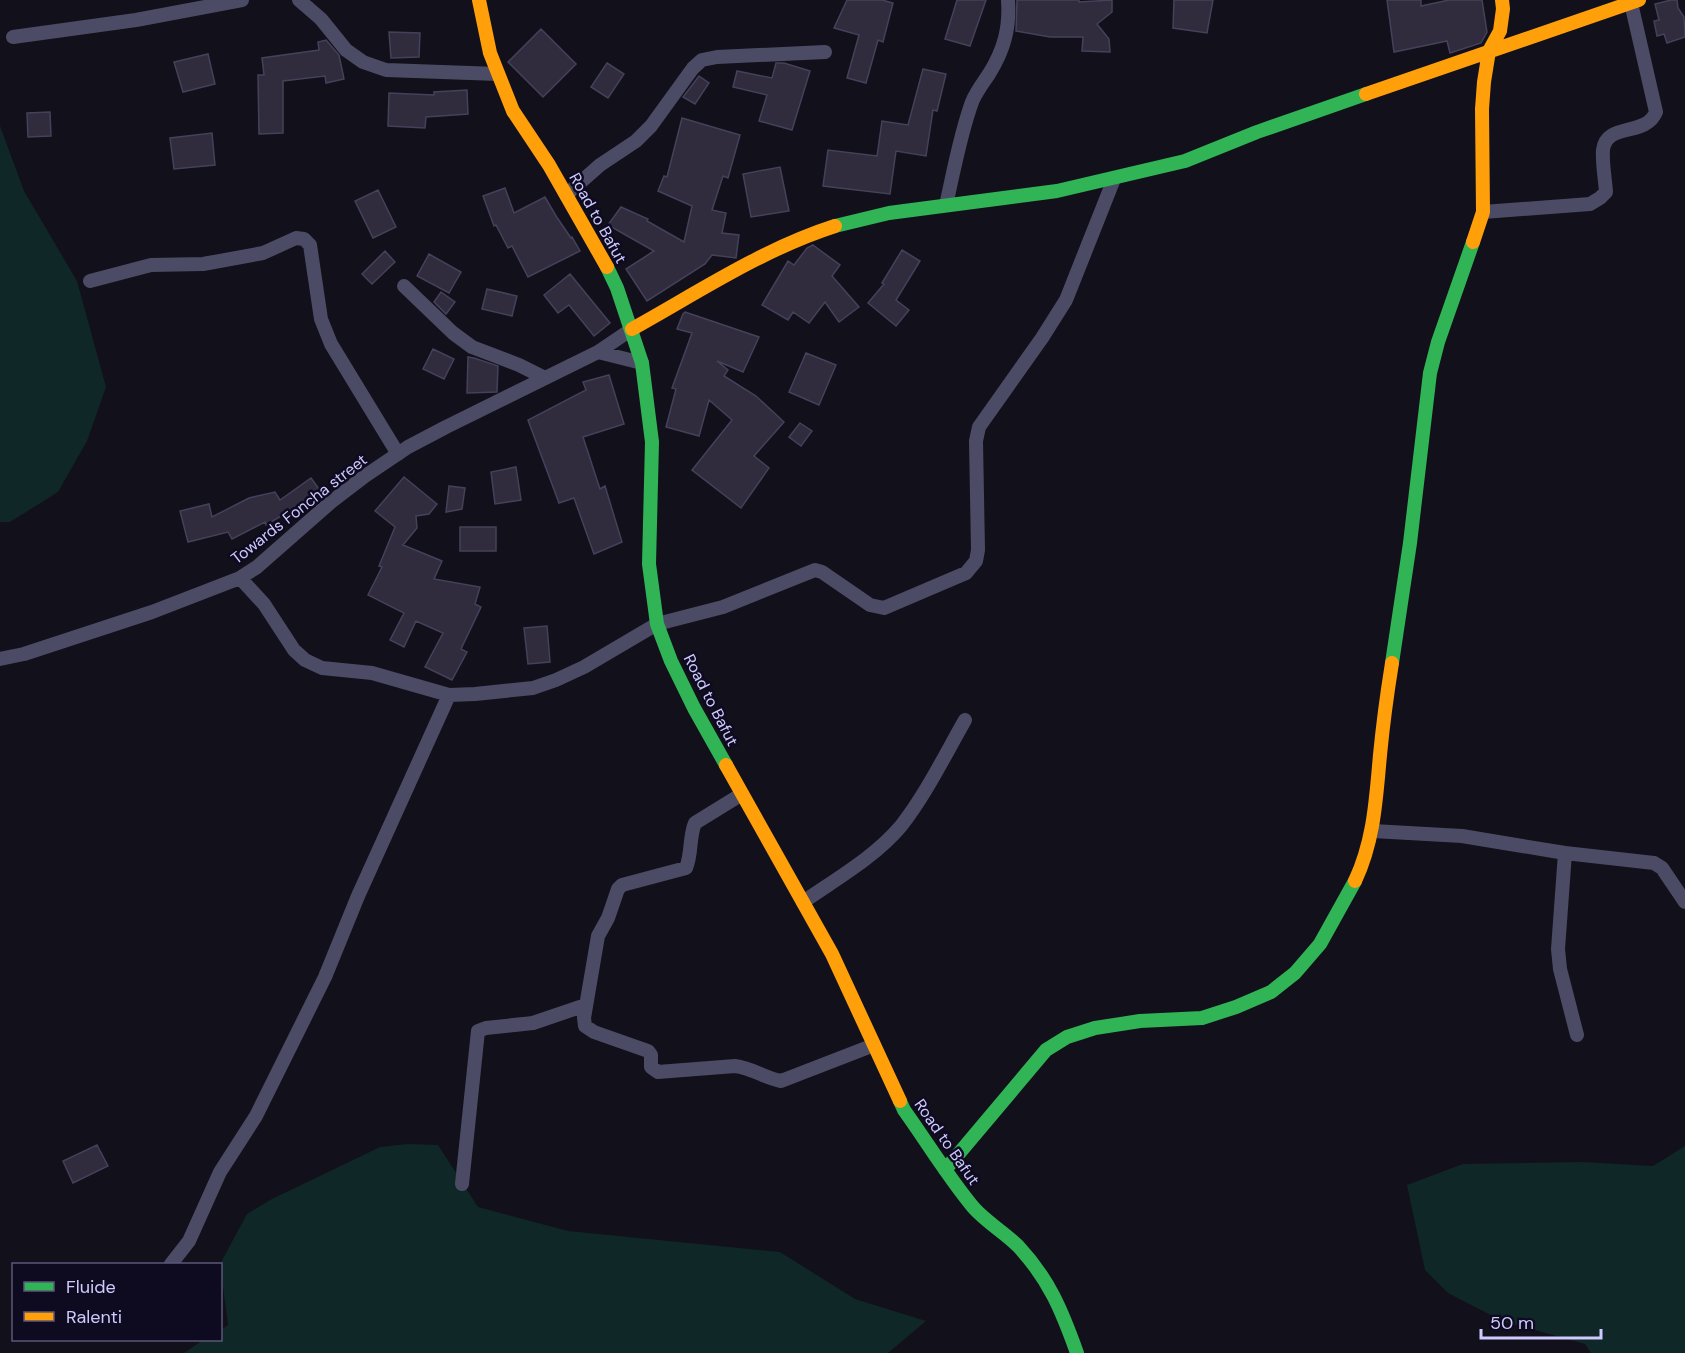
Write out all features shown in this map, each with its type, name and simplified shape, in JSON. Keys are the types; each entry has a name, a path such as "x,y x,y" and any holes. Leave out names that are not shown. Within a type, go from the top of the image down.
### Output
{"street":[{"path":"13,37 136,20 242,0"},
{"path":"299,0 321,20 346,50 363,62 386,70 498,74"},
{"name":"Road to Bafut","path":"479,0 490,53 513,111 549,165 617,288 642,363 652,442 649,564 657,624 671,661 694,708 832,954 904,1110 945,1170 987,1222 1017,1245 1049,1286 1061,1308 1077,1353"},
{"path":"946,205 966,121 974,98 997,61 1006,41 1009,18 1008,0"},
{"path":"945,1170 1046,1050 1067,1037 1095,1028 1202,1018 1236,1008 1270,992 1295,973 1320,944 1352,890 1364,863 1373,831 1384,713 1410,543 1430,373 1438,342 1483,212 1482,109 1489,51 1500,31 1502,0"},
{"path":"632,329 736,271 807,235 889,213 1057,191 1185,161 1257,132 1635,1 1656,112 1653,120 1644,126 1615,133 1606,139 1603,149 1606,192 1590,204 1483,212"},
{"path":"566,195 600,165 636,141 651,126 693,68 702,60 717,57 825,52"},
{"path":"240,578 264,604 294,650 305,660 322,668 372,673 449,695 532,688 556,680 584,667 657,624 723,607 815,570 822,572 870,604 884,608 966,573 976,561 978,550 976,441 979,427 1066,300 1114,179"},
{"path":"90,281 151,265 203,264 263,253 296,238 304,239 310,245 321,319 331,344 398,454"},
{"path":"404,286 453,333 472,347 519,364 545,378"},
{"name":"Towards Foncha street","path":"0,659 24,654 152,612 240,578 256,567 331,502 398,454 446,427 598,352 632,329"},
{"path":"598,352 642,363"},
{"path":"172,1263 189,1241 220,1172 256,1116 325,977 357,896 449,695"},
{"path":"803,902 880,847 901,826 965,720"},
{"path":"742,794 695,823 692,828 686,868 622,885 618,890 608,918 598,936 584,1018 585,1026 594,1032 648,1050 651,1055 651,1067 658,1072 735,1066 747,1068 768,1079 781,1081 874,1045"},
{"path":"1373,831 1462,836 1564,853 1659,865 1685,902"},
{"path":"1564,853 1558,949 1560,969 1577,1035"},
{"path":"462,1184 478,1031 486,1028 533,1023 586,1005"}],"green space":[{"path":"0,126 24,191 77,281 106,387 87,441 58,492 10,522 0,522"},
{"path":"408,1144 438,1145 478,1207 568,1231 780,1252 855,1299 926,1321 888,1353 184,1353 202,1341 222,1341 222,1329 228,1325 221,1263 247,1214 272,1199 380,1147"},
{"path":"1685,1146 1685,1353 1591,1353 1585,1344 1502,1321 1448,1293 1425,1270 1407,1185 1463,1164 1581,1162 1653,1166"}],"building":[{"path":"847,0 882,0 893,3 883,42 878,40 866,83 847,78 859,35 834,28"},
{"path":"957,0 986,0 970,46 945,39"},
{"path":"1017,0 1079,0 1079,2 1112,0 1112,12 1097,24 1109,39 1110,52 1082,51 1083,37 1050,37 1016,31"},
{"path":"1174,0 1213,0 1207,33 1173,28"},
{"path":"1387,0 1421,0 1421,6 1449,0 1482,0 1487,32 1481,43 1450,53 1447,41 1394,52"},
{"path":"1677,0 1678,8 1684,17 1685,37 1667,43 1664,34 1657,36 1654,21 1659,20 1655,4"},
{"path":"541,29 576,64 543,97 508,62"},
{"path":"389,32 420,33 419,57 391,58"},
{"path":"326,40 339,55 344,79 326,83 325,76 283,81 283,133 259,134 258,75 264,75 262,58 319,50 318,42"},
{"path":"208,54 215,84 183,92 174,62"},
{"path":"607,63 624,74 608,98 591,87"},
{"path":"776,63 784,63 810,71 792,130 759,121 767,95 733,87 737,71 772,78"},
{"path":"923,69 946,74 937,111 933,110 926,156 896,151 890,194 823,186 828,150 877,156 882,121 908,125"},
{"path":"699,76 709,83 695,104 683,97"},
{"path":"467,90 468,114 426,117 425,128 388,126 389,93 434,95 434,92"},
{"path":"50,112 51,136 28,137 27,113"},
{"path":"682,118 740,135 728,178 723,176 712,210 726,213 722,233 739,235 736,258 712,255 705,264 647,301 626,269 654,251 608,225 621,207 648,219 647,221 684,242 692,206 658,191 664,176 667,177"},
{"path":"212,133 215,165 174,169 170,138"},
{"path":"780,167 789,211 751,217 743,174"},
{"path":"505,188 514,213 545,197 580,251 528,277 512,246 508,248 496,225 494,226 483,196"},
{"path":"378,190 396,227 373,238 355,201"},
{"path":"813,245 840,265 832,276 859,307 839,322 825,302 809,323 793,312 788,320 762,305 788,261 794,265 807,248"},
{"path":"902,250 920,261 896,300 909,310 896,326 868,303 884,284 882,283"},
{"path":"385,251 395,262 372,284 362,274"},
{"path":"429,254 461,272 449,293 417,276"},
{"path":"570,274 610,323 594,336 569,305 558,313 544,295"},
{"path":"487,289 517,296 512,316 482,309"},
{"path":"441,292 455,302 446,314 434,302"},
{"path":"685,312 759,337 743,372 717,361 728,370 724,376 756,396 784,422 754,456 769,468 741,508 692,470 732,420 709,400 699,436 666,427 676,389 672,388 692,333 677,329"},
{"path":"433,349 454,359 444,379 423,369"},
{"path":"806,353 836,365 819,405 789,392"},
{"path":"468,357 498,366 497,392 467,393"},
{"path":"609,375 624,424 583,437 600,489 605,486 622,542 594,554 574,498 559,503 528,420 586,390 583,382"},
{"path":"800,423 812,431 801,446 789,437"},
{"path":"516,467 521,500 495,504 491,472"},
{"path":"404,477 437,504 429,514 416,516 417,528 403,545 442,561 434,579 480,587 475,604 481,607 461,649 467,652 452,680 425,667 443,633 416,621 404,647 390,640 404,613 368,595 382,567 379,566 395,527 375,511"},
{"path":"311,478 322,493 304,506 302,504 266,525 265,522 232,539 228,532 188,542 180,511 209,504 212,517 249,498 275,492 280,500"},
{"path":"449,486 465,488 462,509 446,512"},
{"path":"460,527 496,527 496,551 460,551"},
{"path":"547,626 550,662 528,664 524,628"},
{"path":"97,1145 108,1166 73,1183 63,1161"}],"traffic: fast":[{"path":"835,226 889,213 1057,191 1185,161 1257,132 1366,94"},
{"path":"1392,663 1410,543 1430,373 1438,342 1473,242"},
{"path":"607,267 617,288 642,363 652,442 649,564 657,624 671,661 726,765"},
{"path":"945,1170 1046,1050 1067,1037 1095,1028 1140,1021 1202,1018 1271,992 1295,973 1320,944 1355,881"},
{"path":"900,1101 904,1110 973,1207 1029,1258 1060,1309 1077,1353"}],"traffic: slow":[{"path":"479,0 490,53 513,111 549,165 607,267"},
{"path":"1473,242 1483,212 1484,82 1489,51 1500,31 1502,0"},
{"path":"1366,94 1639,0"},
{"path":"632,329 756,259 835,226"},
{"path":"1355,881 1366,851 1373,820 1392,663"},
{"path":"726,765 832,954 900,1101"}]}
